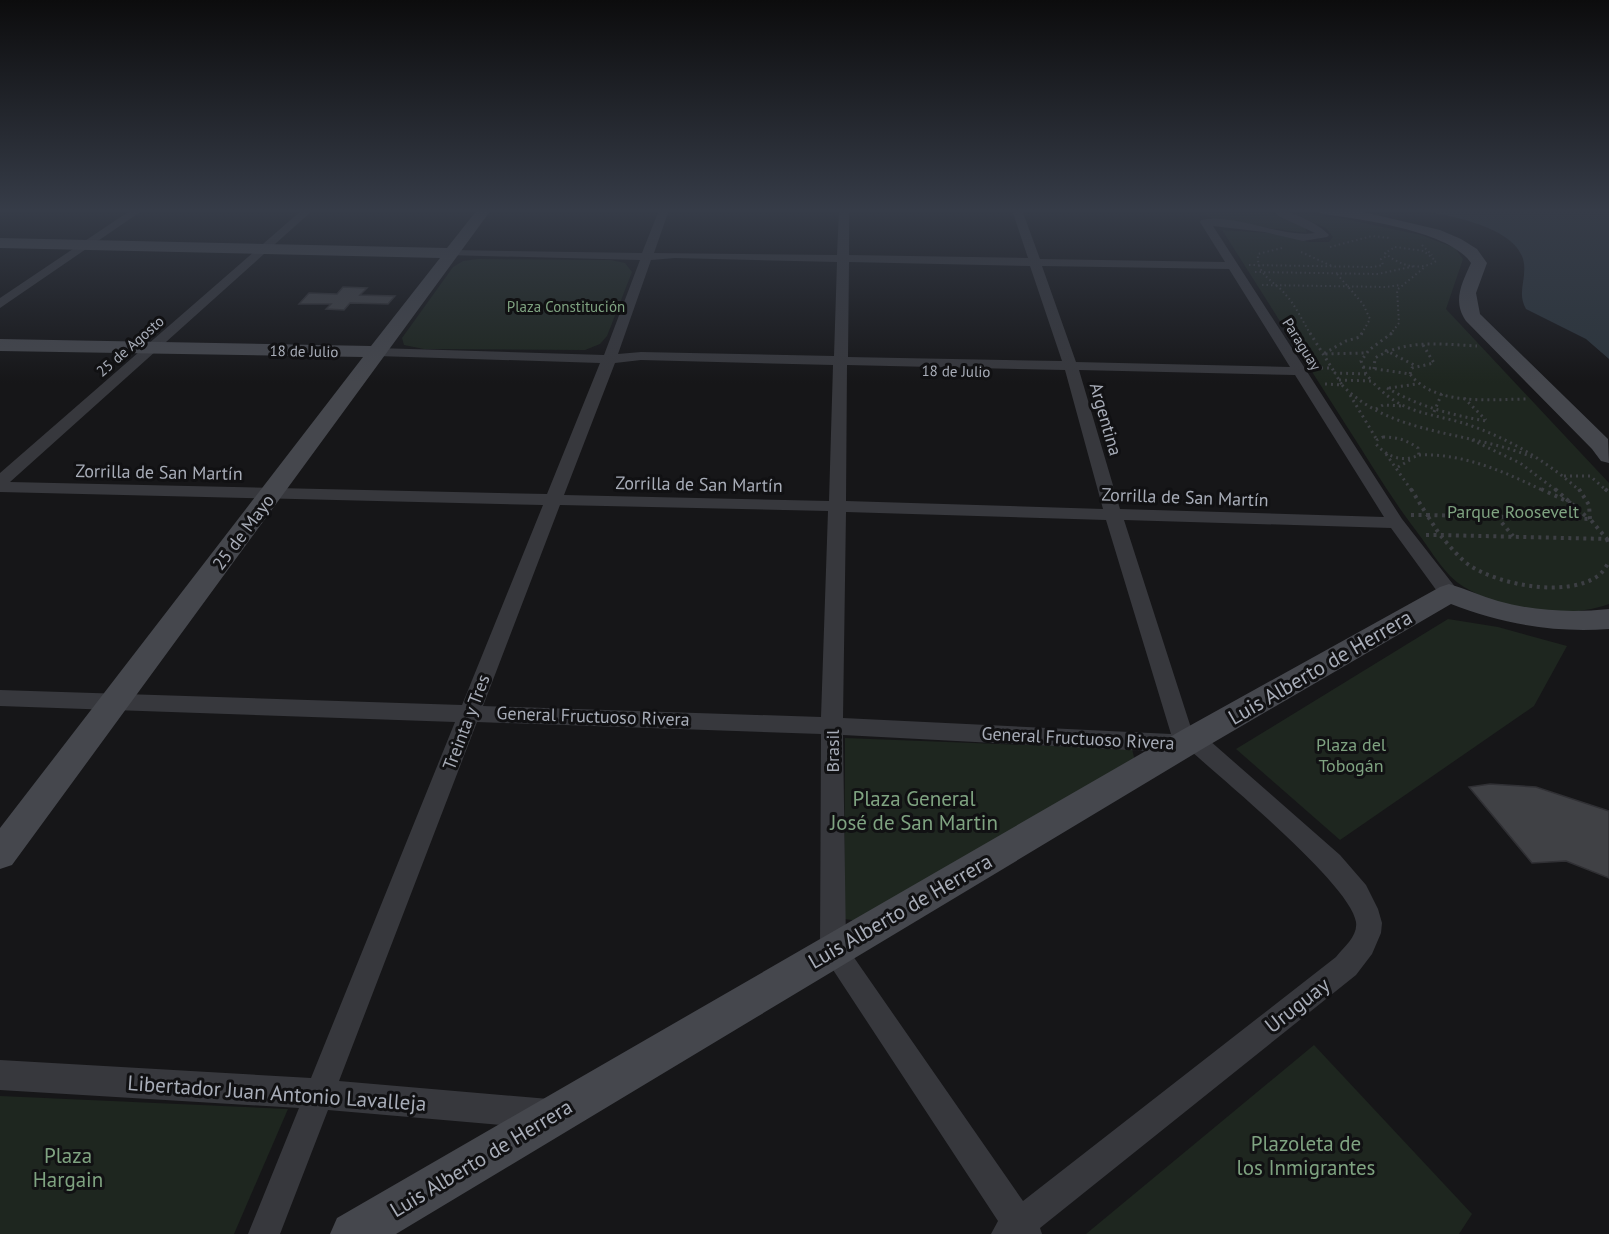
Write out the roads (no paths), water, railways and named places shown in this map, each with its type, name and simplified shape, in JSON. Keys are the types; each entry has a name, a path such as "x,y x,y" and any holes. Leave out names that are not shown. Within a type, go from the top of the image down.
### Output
{"street":[{"path":"0,304 54,268"},
{"name":"25 de Agosto","path":"0,483 244,268"},
{"name":"25 de Mayo","path":"0,854 440,268"},
{"name":"Treinta y Tres","path":"264,1234 321,1094 644,268"},
{"name":"Brasil","path":"833,950 832,726 844,268"},
{"name":"Argentina","path":"1038,268 1072,370 1113,514 1189,742"},
{"path":"1166,268 1236,269"},
{"path":"1477,268 1467,293 1468,309 1477,323 1600,444 1609,456"},
{"name":"Paraguay","path":"1236,269 1301,375 1401,519 1449,593"},
{"name":"18 de Julio","path":"0,345 377,352 609,359 638,363 841,364 1301,375"},
{"name":"Zorrilla de San Martín","path":"0,488 1401,519"},
{"path":"1449,593 1483,607 1521,617 1580,622 1609,619"},
{"name":"Luis Alberto de Herrera","path":"353,1234 833,950 1449,593"},
{"name":"General Fructuoso Rivera","path":"0,698 470,712 1189,742"},
{"name":"Uruguay","path":"1017,1231 1346,966 1363,945 1368,933 1369,923 1365,909 1347,879 1189,742"},
{"path":"833,950 1017,1231"},
{"name":"Libertador Juan Antonio Lavalleja","path":"0,1075 321,1094 554,1114"}],"park label":[{"name":"Plaza Constitución","path":"566,306"},
{"name":"Parque Roosevelt","path":"1513,511"},
{"name":"Plaza del Tobogán","path":"1351,754"},
{"name":"Plaza General José de San Martin","path":"914,810"},
{"name":"Plazoleta de los Inmigrantes","path":"1306,1155"},
{"name":"Plaza Hargain","path":"68,1167"}]}
